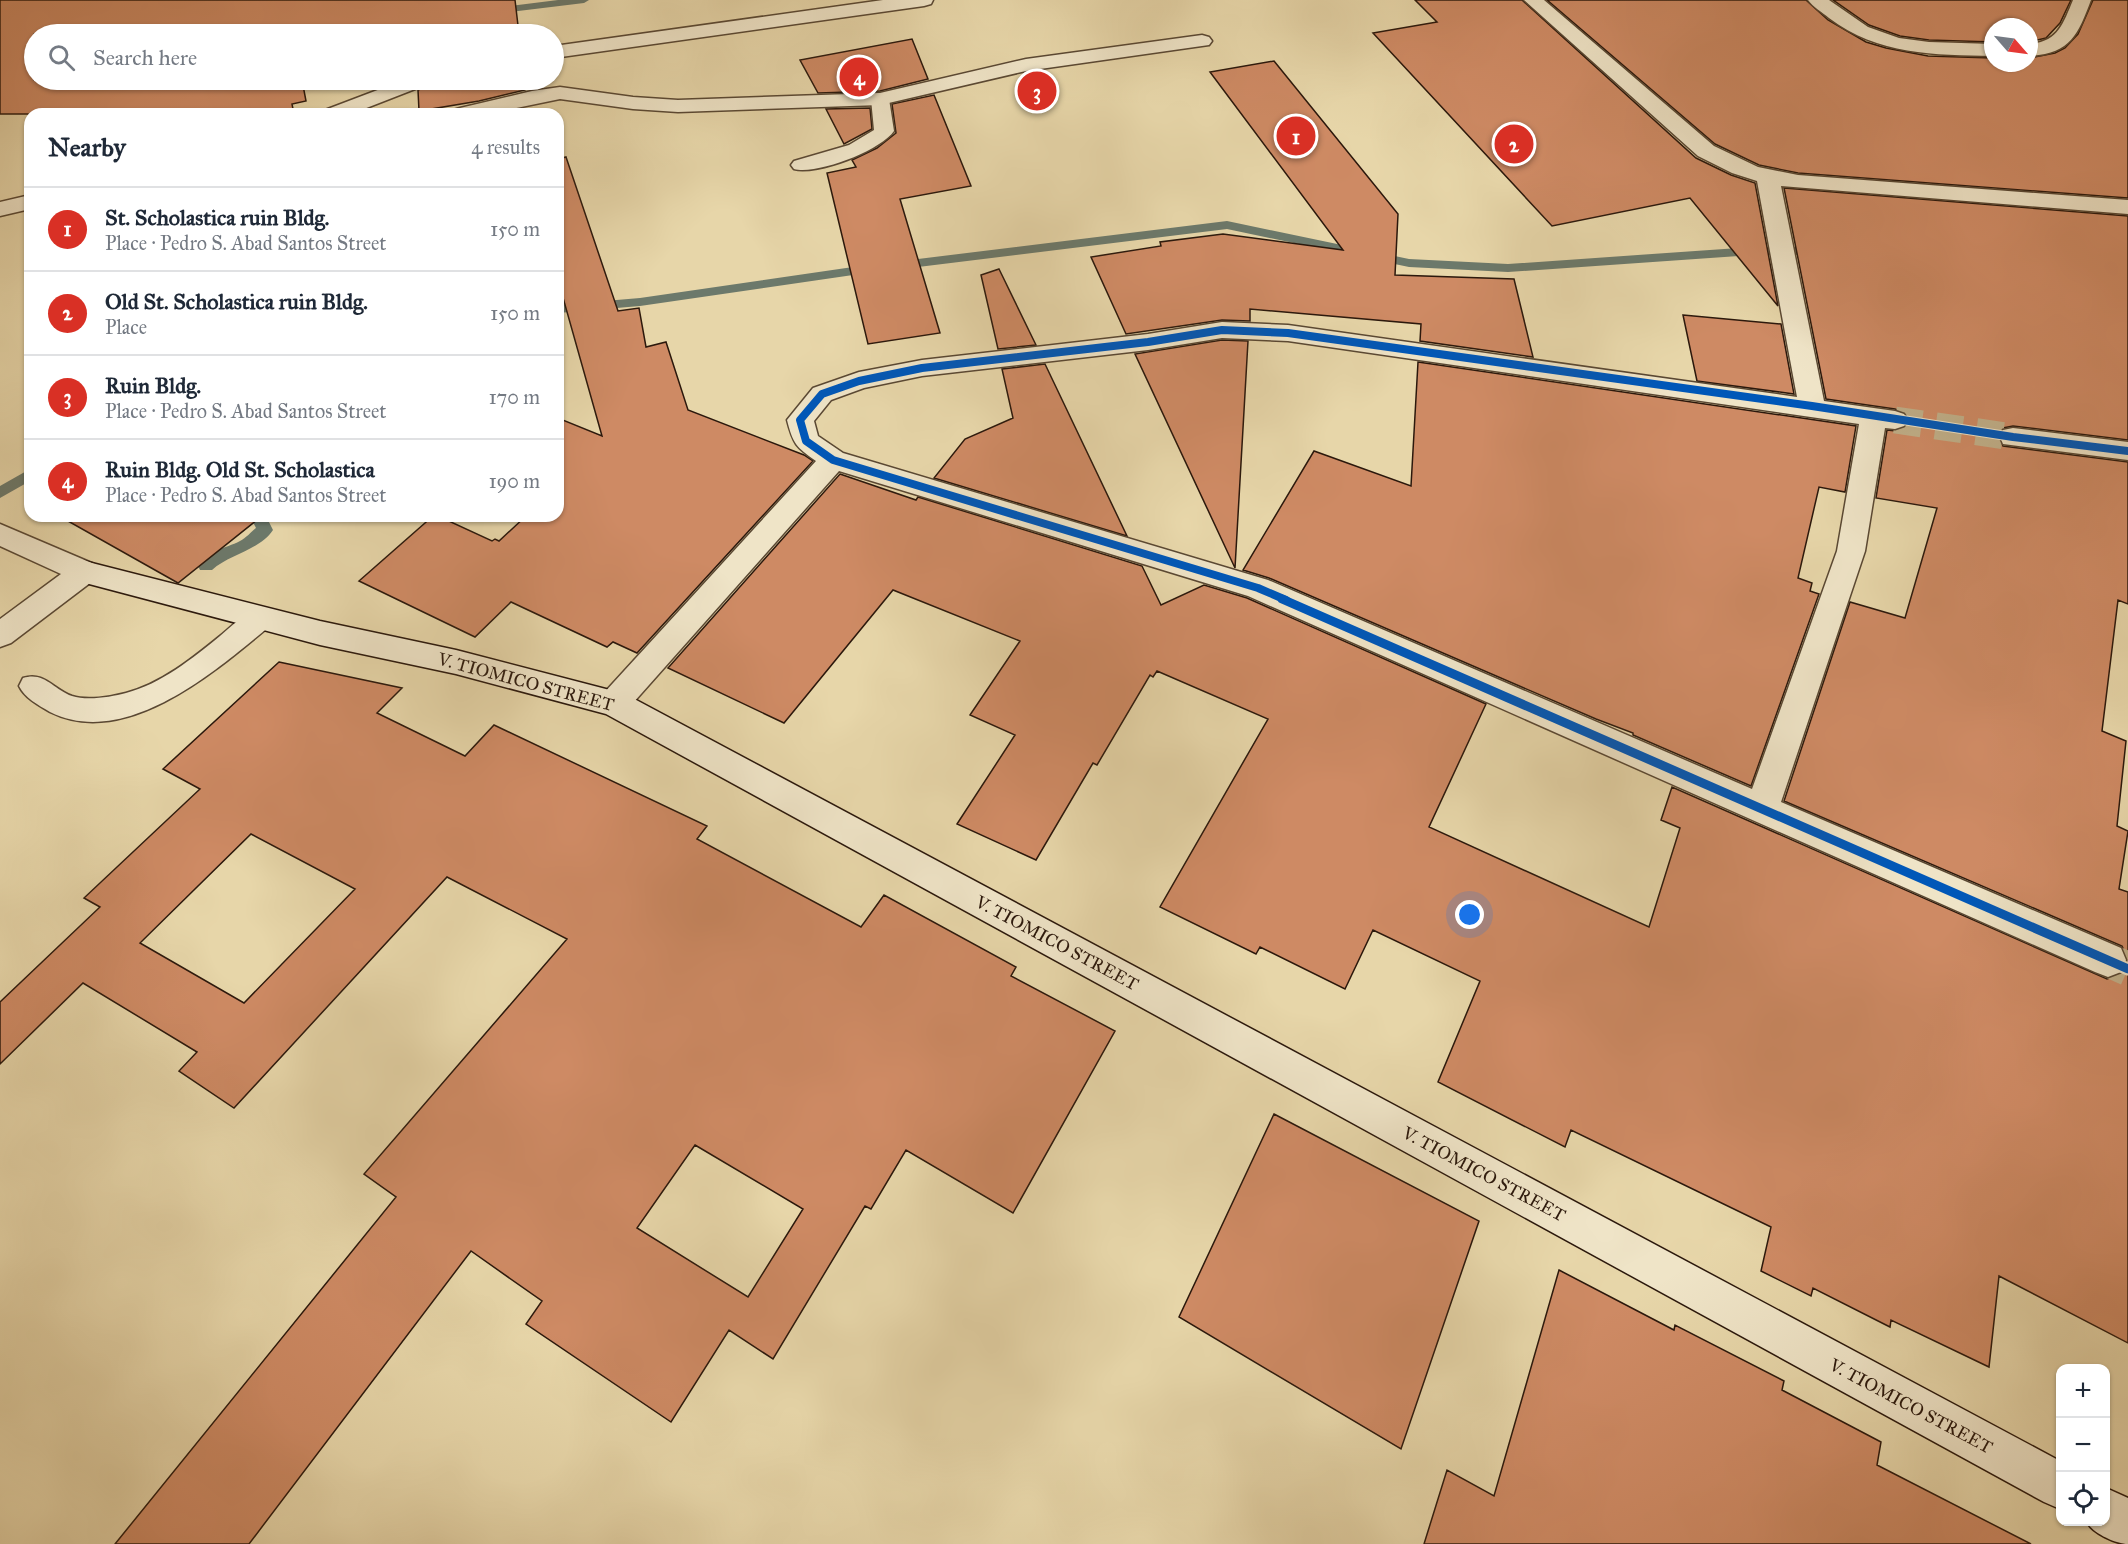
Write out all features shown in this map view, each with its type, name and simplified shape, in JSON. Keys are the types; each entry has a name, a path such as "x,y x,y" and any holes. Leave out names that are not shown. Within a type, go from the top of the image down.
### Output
{"street":[{"path":"564,51 924,0"},
{"path":"1533,0 1706,151 1738,169 1768,178 2128,207"},
{"path":"1817,0 1868,34 1902,44 1934,49 1984,50"},
{"path":"2038,48 2057,45 2070,31 2082,0"},
{"path":"485,108 560,93 633,104 678,106 880,99 1026,65 1202,41"},
{"path":"348,108 395,90"},
{"path":"1768,178 1812,406"},
{"path":"0,209 24,203"},
{"path":"1762,809 1851,551 1884,418 1288,333 1222,330 1148,342 922,368 859,381 822,394 800,420 806,441 832,460 1258,588 1762,809 2108,960"},
{"path":"2013,437 2128,451"},
{"path":"615,703 832,460"},
{"name":"V. TIOMICO STREET","path":"0,534 84,572 320,633 456,662 615,703 2056,1483"},
{"path":"0,634 84,572"},
{"path":"2110,1513 2128,1523"}],"lane":[{"path":"801,165 856,150 875,140 884,131 880,99"},
{"path":"33,686 71,708 125,707 172,687 261,618"}],"building":[{"path":"0,0 515,0 518,24 24,24 24,90 304,90 306,101 292,104 293,108 24,108 24,114 0,114"},
{"path":"1415,0 1522,0 1696,158 1731,175 1755,183 1778,306 1690,198 1552,226 1373,33 1437,22"},
{"path":"1547,0 1806,0 1828,20 1866,42 1928,56 1984,58 1984,72 2038,72 2038,56 2055,53 2065,48 2078,34 2093,0 2128,0 2128,198 1798,173 1759,165 1715,144"},
{"path":"1833,0 2071,0 2060,23 2046,38 2038,40 2038,18 1984,18 1984,42 1929,40 1900,36 1869,25"},
{"path":"912,39 928,79 880,91 818,93 800,60"},
{"path":"1274,61 1398,214 1395,275 1514,279 1533,357 1420,341 1421,324 1250,309 1250,321 1222,320 1126,334 1091,257 1161,246 1160,242 1223,234 1343,250 1210,72"},
{"path":"418,90 525,90 479,101 437,108 419,108"},
{"path":"934,95 971,186 900,199 940,333 868,344 827,173 856,167 852,160 877,148 896,133 892,104"},
{"path":"870,108 872,129 844,144 826,109"},
{"path":"566,157 618,311 639,308 646,347 666,342 688,410 804,455 813,461 637,653 613,642 607,647 511,602 475,637 359,581 426,522 451,522 492,541 495,539 499,541 520,522 564,522 564,420 602,436 564,301 564,158"},
{"path":"1784,188 2128,216 2128,440 2013,426 2003,428 1998,436 2003,446 2128,462 2128,604 2118,600 2102,731 2126,741 2117,826 2128,831 2119,889 2128,892 2128,959 2122,946 1784,801 1850,602 1905,618 1937,508 1876,498 1887,430 1896,431 1906,427 1910,421 1906,413 1895,409 1826,399"},
{"path":"999,269 1036,345 998,349 981,275"},
{"path":"1683,315 1781,324 1794,394 1697,381"},
{"path":"1222,340 1248,341 1235,568 1135,354"},
{"path":"1418,362 1856,426 1845,492 1819,487 1798,578 1812,583 1810,591 1819,594 1751,786 1633,735 1633,733 1269,578 1243,570 1314,451 1411,486"},
{"path":"1045,364 1127,536 934,478 965,439 1013,418 1002,369"},
{"path":"840,474 916,500 918,497 1142,566 1161,605 1204,585 1247,598 1486,704 1429,827 1649,927 1680,828 1661,820 1672,787 2107,979 2122,974 2128,961 2128,1343 1999,1276 1989,1367 1891,1320 1890,1327 1813,1288 1811,1296 1761,1271 1771,1227 1571,1130 1565,1147 1438,1082 1480,981 1373,930 1345,989 1260,947 1256,954 1160,907 1268,719 1157,671 1153,677 1150,675 1097,765 1093,763 1036,860 957,824 1015,735 970,715 1020,641 893,590 784,723 668,668"},
{"path":"70,522 254,522 178,583"},
{"path":"279,662 402,688 377,713 465,756 494,725 707,826 697,839 861,927 884,895 1016,967 1011,976 1115,1031 1013,1213 906,1150 871,1209 865,1206 773,1359 729,1330 671,1422 526,1324 542,1301 471,1251 249,1544 115,1544 396,1197 364,1174 567,939 447,877 234,1108 179,1071 197,1052 83,983 0,1064 0,1002 100,907 84,898 200,789 163,769","holes":["251,834 355,889 244,1003 140,943","695,1145 803,1209 748,1297 637,1228"]},
{"path":"1274,1114 1479,1221 1401,1449 1179,1317"},
{"path":"1559,1270 1674,1330 1675,1325 1784,1381 1782,1390 1881,1442 1877,1465 2031,1544 1424,1544 1447,1470 1494,1496"}],"waterway":[{"path":"493,11 584,0"},
{"path":"564,308 640,302 853,271 1227,225 1409,263 1508,268 1753,251 1821,251"},
{"path":"0,493 24,478"},
{"path":"206,566 219,555 246,545 265,530 261,522"}],"tunnel":[{"path":"1895,420 2013,437"},
{"path":"2108,960 2128,969"}],"cycle path":[{"path":"2128,451 2013,437 1812,406 1288,333 1222,330 1148,342 922,368 859,381 822,394 800,420 806,441 833,460 1258,588 2128,969"}],"place":[{"name":"Ruin Bldg. Old St. Scholastica","path":"859,77"},
{"name":"Ruin Bldg.","path":"1037,91"},
{"name":"St. Scholastica ruin Bldg.","path":"1296,136"},
{"name":"Old St. Scholastica ruin Bldg.","path":"1514,144"}]}
